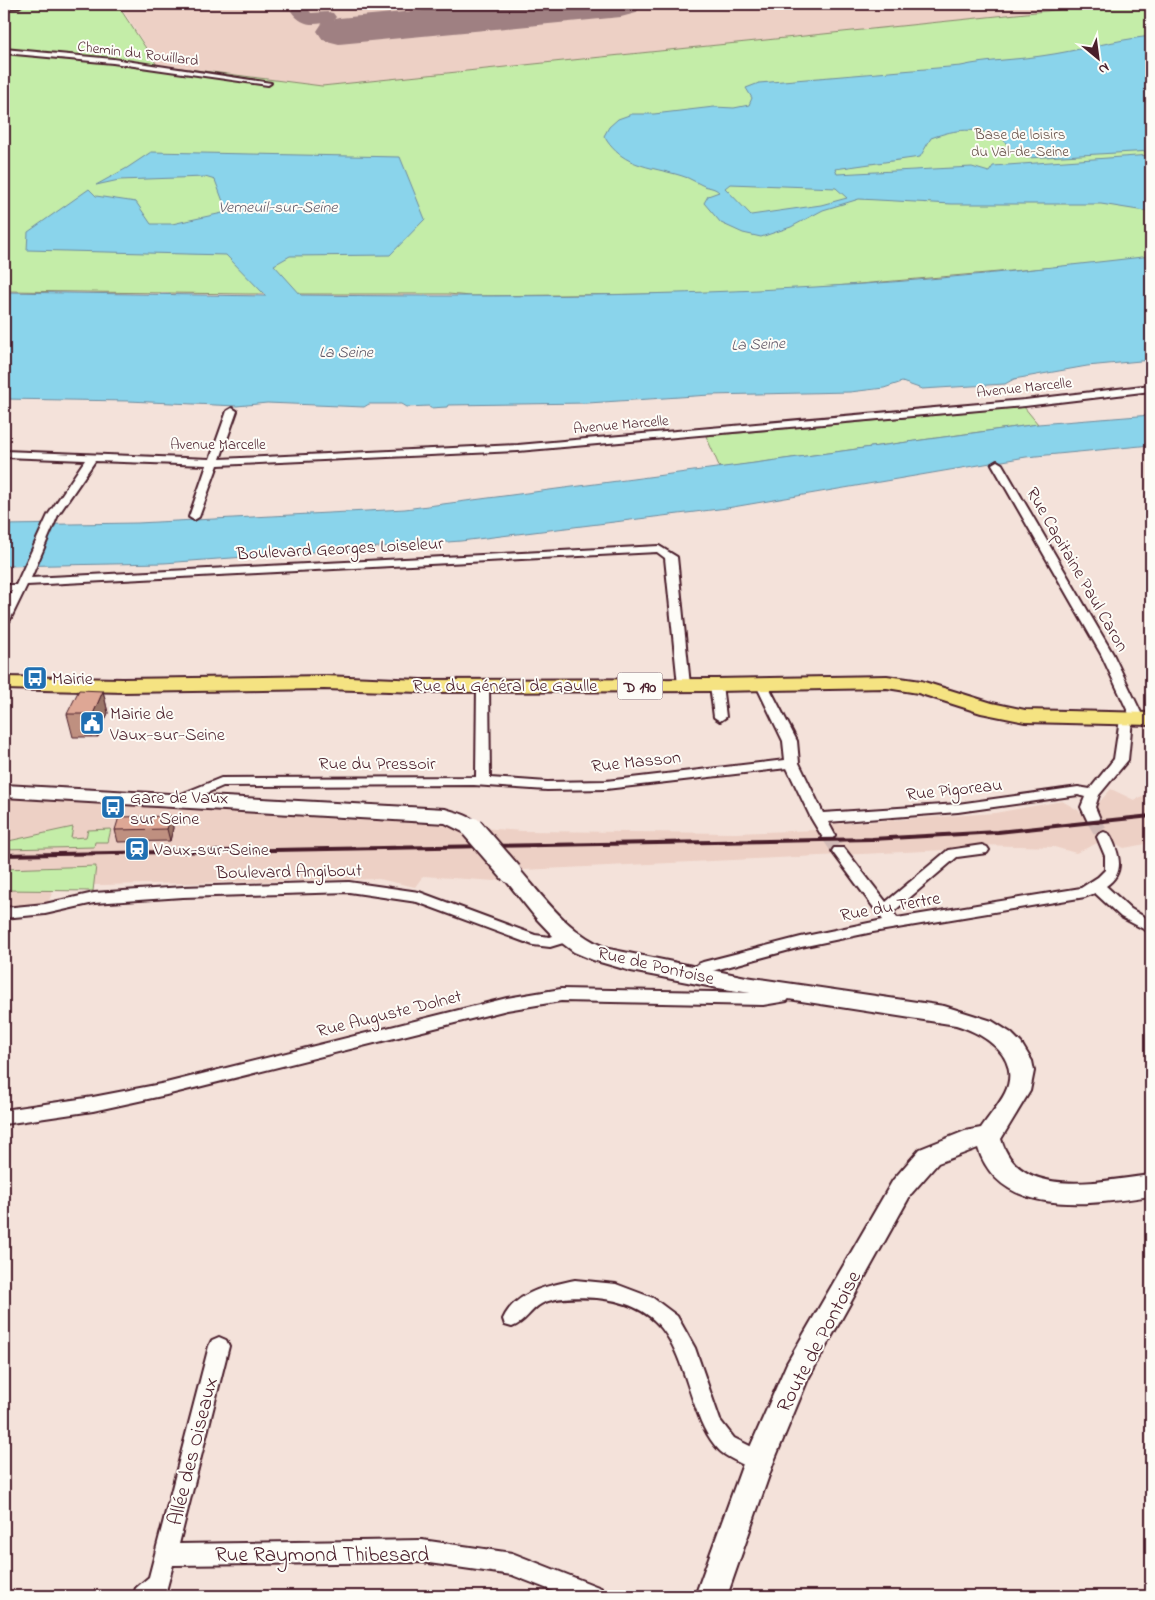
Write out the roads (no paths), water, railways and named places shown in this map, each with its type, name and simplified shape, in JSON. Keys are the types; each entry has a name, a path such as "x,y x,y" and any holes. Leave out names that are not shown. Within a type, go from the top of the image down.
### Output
{"main road":[{"name":"Rue du Général de Gaulle","path":"4,683 162,685 197,683 386,683 421,686 762,685 887,682 921,687 988,710 1025,716 1138,719"}],"street":[{"path":"4,5 19,4"},
{"name":"Chemin du Rouillard","path":"4,51 114,61 268,83"},
{"name":"Avenue Marcelle","path":"4,454 213,462 528,447 1025,403 1151,388"},
{"path":"194,517 232,411"},
{"path":"4,620 53,514 92,457"},
{"name":"Rue Capitaine Paul Caron","path":"997,464 1041,536 1098,638 1128,693 1138,719"},
{"name":"Boulevard Georges Loiseleur","path":"4,588 24,580 659,549 671,557 684,685"},
{"path":"482,782 483,685"},
{"path":"716,685 720,717"},
{"path":"762,685 790,741 792,762 828,835"},
{"path":"1093,818 1088,807 1093,794 1121,760 1138,719"},
{"name":"Rue Masson","path":"482,782 547,786 606,785 792,762"},
{"name":"Rue du Pressoir","path":"179,800 221,782 482,782"},
{"name":"Rue de Pontoise","path":"4,791 445,816 458,819 472,828 568,936 604,956 787,992 950,1016 979,1024 997,1035 1020,1062 1023,1078 1019,1094 988,1138"},
{"name":"Rue Pigoreau","path":"818,818 958,808 1078,791 1093,794"},
{"name":"Rue du Tertre","path":"694,975 703,968 810,940 1085,892 1108,878 1114,867 1113,855 1104,837"},
{"path":"885,911 953,853 982,850"},
{"path":"839,851 895,924"},
{"path":"1096,886 1126,913 1151,928"},
{"name":"Boulevard Angibout","path":"4,913 45,909 94,898 192,892 349,887 373,888 419,898 462,912 533,940 550,942 568,936"},
{"name":"Rue Auguste Dolnet","path":"4,1117 93,1104 166,1089 506,1004 561,995 763,999 781,997 787,992"},
{"name":"Route de Pontoise","path":"711,1596 759,1461 797,1372 902,1187 929,1156 974,1138 988,1138"},
{"path":"988,1138 993,1156 1004,1171 1023,1184 1055,1193 1109,1192 1151,1185"},
{"path":"512,1319 536,1297 575,1288 616,1292 646,1304 670,1322 684,1348 712,1425 727,1445 759,1461"},
{"name":"Allée des Oiseaux","path":"165,1555 219,1346"},
{"name":"Rue Raymond Thibesard","path":"165,1555 422,1551 512,1564 593,1596"},
{"path":"144,1596 158,1583 165,1555"}],"water":[{"path":"1151,36 1151,151 1027,158 1012,152 1001,136 966,130 950,132 931,138 920,157 835,169 837,174 972,167 989,172 993,166 1151,155 1151,212 1101,204 952,204 859,199 823,210 791,227 761,237 743,233 721,223 704,203 708,196 719,192 717,190 676,174 630,161 612,147 604,136 609,127 618,119 632,114 654,114 714,107 734,108 749,105 752,98 746,88 759,83 961,66 1055,54","holes":["730,184 836,188 847,198 821,205 751,215 725,188"]},
{"name":"La Seine","path":"151,152 400,157 425,219 390,255 290,256 274,265 301,295 558,296 687,293 941,278 1151,256 1151,360 1087,366 1014,379 1005,384 922,389 902,382 884,388 850,392 710,395 588,403 448,405 447,407 430,408 429,406 407,407 402,404 369,404 364,407 267,403 237,406 128,401 4,399 4,292 266,296 226,255 27,250 28,232 89,189 96,196 136,202 151,224 172,224 227,212 215,180 205,177 119,180 96,185"},
{"path":"1151,415 1151,445 1026,457 727,508 461,541 164,563 4,566 4,525 138,523 405,509 1038,424"}],"tunnel":[{"path":"1093,819 1104,837"},
{"path":"828,835 839,851"}],"railway":[{"path":"4,855 872,839 998,832 1151,816"}],"place":[{"name":"Mairie","path":"35,678"},
{"name":"Mairie de Vaux-sur-Seine","path":"92,723"},
{"name":"Gare de Vaux sur Seine","path":"113,807"},
{"name":"Vaux-sur-Seine","path":"137,849"}],"park label":[{"name":"Base de loisirs du Val-de-Seine","path":"1020,142"}],"water label":[{"name":"Verneuil-sur-Seine","path":"278,206"}]}
